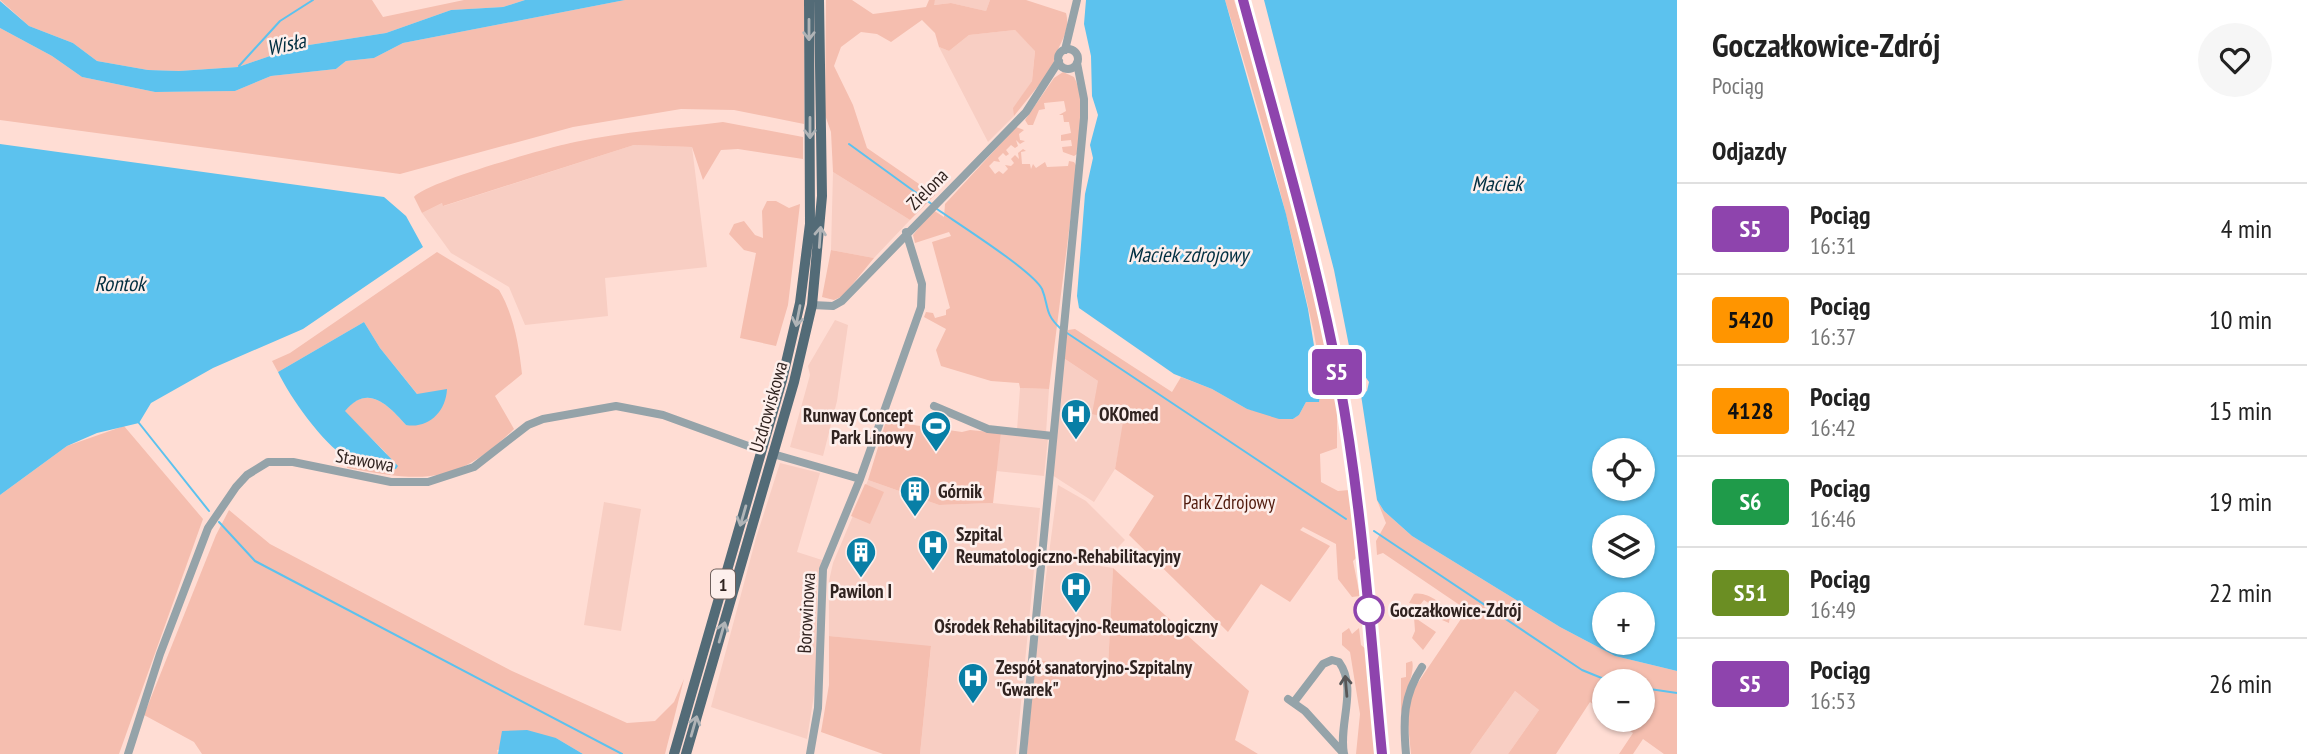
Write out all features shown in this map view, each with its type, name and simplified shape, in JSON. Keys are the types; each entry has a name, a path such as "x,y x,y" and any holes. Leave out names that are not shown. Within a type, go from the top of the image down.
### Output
{"main road":[{"name":"Uzdrowiskowa","path":"674,754 762,451 794,332 804,283 810,224 809,0"},
{"name":"Uzdrowiskowa","path":"686,754 812,305 821,206 819,0"},
{"path":"762,451 768,469"}],"street":[{"path":"1023,754 1084,118 1080,79 1068,65 1065,50 1073,27 1077,0"},
{"path":"1068,65 1075,52 1073,27"},
{"path":"1065,50 1075,52"},
{"name":"Zielona","path":"812,305 833,306 842,301 906,232 1019,119 1052,74 1068,65"},
{"name":"Borowinowa","path":"810,754 819,695 823,569 860,480 921,307 922,284 906,232"},
{"name":"Stawowa","path":"128,754 160,654 208,528 236,487 247,475 268,462 293,462 391,482 428,482 474,467 527,425 543,419 616,406 663,415 762,451"},
{"path":"934,406 988,429 1054,436"},
{"path":"772,454 860,480"},
{"path":"1332,660 1339,662 1344,670 1347,705 1343,730 1344,754 1323,729 1291,701 1323,664 1332,660"},
{"path":"1406,754 1404,713 1410,687 1422,667"}],"shaded area":[{"path":"935,0 990,0 986,11 951,3 933,5"},
{"path":"1015,30 1035,50 1032,81 1014,108 1014,116 988,142 939,47 949,51 969,35"},
{"path":"634,145 692,147 707,267 605,278 608,316 525,325 509,287 451,253 422,213 442,203 444,206"},
{"path":"833,172 910,220 874,258 831,250"},
{"path":"835,320 848,325 837,401 823,456 790,447 810,375 808,366"},
{"path":"1062,357 1098,381 1124,422 1115,469 1094,502 1052,475"},
{"path":"1020,388 1049,389 1046,433 1017,430"},
{"path":"1001,433 1048,438 1044,476 996,471"},
{"path":"780,463 820,473 797,552 822,560 817,581 816,682 807,739 711,707 756,538"},
{"name":"Szpital Reumatologiczno-Rehabilitacyjny","path":"868,480 939,505 993,503 1040,508 1016,754 920,754 931,647 829,636 829,581 833,563"},
{"name":"Ośrodek Rehabilitacyjno-Reumatologiczny","path":"1058,485 1086,501 1125,540 1100,566 1113,568 1108,668 1035,660"},
{"path":"604,502 641,509 621,631 584,625"},
{"path":"1515,691 1539,710 1508,754 1470,754"}],"green space":[{"path":"0,0 372,0 383,17 464,0 525,0 503,7 451,10 386,33 296,47 238,67 179,71 148,70 97,61 73,43 29,26"},
{"path":"625,0 804,0 804,124 734,110 681,109 573,127 400,174 0,120 0,28 52,56 82,77 155,92 235,91 271,76 336,69 346,61 374,58 403,43"},
{"path":"826,0 852,0 873,14 926,7 929,0 935,0 934,5 951,3 986,11 990,0 1026,0 1066,13 1067,26 1054,59 1055,65 1014,116 1013,108 1032,81 1035,51 1015,30 969,35 949,51 939,47 935,33 922,20 891,42 877,34 861,32 841,47 834,66 853,105 867,148 935,195 910,220 833,172 831,132 825,115"},
{"name":"Park Zdrojowy","path":"1225,0 1234,0 1276,140 1324,330 1334,378 1330,380 1337,399 1337,448 1320,454 1321,482 1338,491 1349,490 1356,558 1353,561 1360,596 1352,597 1338,579 1336,544 1303,527 1300,530 1330,546 1293,598 1290,602 1261,584 1228,632 1129,535 1154,496 1115,469 1123,422 1092,414 1098,381 1062,357 1068,330 1075,329 1172,392 1181,377 1212,389 1247,409 1293,419 1299,415 1306,402 1319,402 1318,356 1302,280 1266,139"},
{"path":"1063,72 1074,77 1080,95 1081,125 1077,154 1074,156 1063,152 1062,147 1072,146 1071,140 1061,141 1061,135 1071,133 1069,122 1064,122 1063,115 1059,115 1066,111 1064,101 1044,103 1045,109 1039,110 1033,125 1028,125 1025,120 1054,78"},
{"path":"723,122 803,137 803,159 738,149 721,150 703,180 692,147 634,145 443,206 442,203 422,213 414,197 463,174 561,145"},
{"path":"1016,127 1024,130 1019,134 1020,140 1025,141 1020,144 1016,140 1018,146 1015,148 1011,145 1006,150 1009,154 1006,156 1003,153 998,158 1000,162 994,161 989,166 995,174 999,171 1003,174 1008,169 1005,165 1011,166 1014,163 1011,159 1015,155 1019,159 1018,153 1023,149 1026,151 1021,152 1022,164 1030,164 1031,169 1033,164 1036,168 1045,162 1047,167 1068,166 1069,161 1074,162 1077,167 1049,389 1020,388 1019,383 991,381 941,366 936,350 946,329 924,317 926,312 933,313 935,318 946,315 946,310 950,308 932,242 951,236 949,232 915,243 913,235 933,210 944,217 945,204"},
{"path":"767,201 776,201 789,208 800,204 788,305 776,346 740,338 756,253 744,250 729,234 734,224 744,221 755,235 763,238 762,211"},
{"path":"831,250 874,258 843,296 834,300 822,297"},
{"path":"437,252 499,290 509,310 522,374 495,396 514,429 474,461 437,475 397,476 347,468 348,458 395,469 386,453 344,411 353,403 369,398 385,404 406,425 418,395 380,348 364,322 278,372 272,361 290,353"},
{"path":"886,421 962,432 970,430 1001,433 993,503 939,505 868,480"},
{"path":"124,426 203,519 119,754 0,754 0,495 67,446"},
{"path":"865,484 884,492 870,524 851,516"},
{"path":"1377,500 1384,511 1412,536 1592,644 1592,655 1613,655 1677,671 1677,754 1664,754 1643,739 1633,754 1619,754 1632,732 1655,732 1655,669 1592,669 1592,703 1590,702 1556,754 1508,754 1539,710 1515,691 1470,754 1411,754 1407,715 1413,690 1467,610 1383,553 1377,555 1376,541 1386,523"},
{"path":"229,510 270,544 512,671 627,723 655,721 674,702 684,679 665,754 583,754 556,738 497,750 498,754 202,754 194,742 144,715 216,535"},
{"path":"1113,568 1249,691 1235,740 1258,754 1027,754 1035,660 1108,668"},
{"path":"1414,594 1430,596 1444,607 1450,615 1449,623 1442,620 1445,614 1424,600 1420,605 1409,603"},
{"path":"1414,617 1436,632 1423,650 1412,638 1415,631"},
{"path":"1349,628 1352,634 1359,628 1361,645 1367,650 1375,754 1356,754 1360,714 1350,652 1342,645 1342,633"},
{"path":"829,636 931,646 920,754 883,754 821,732 829,685"},
{"path":"1412,661 1401,718 1401,678 1406,677 1406,663"}],"water":[{"path":"525,0 625,0 403,43 374,58 346,61 336,69 271,76 235,91 155,92 82,77 52,56 0,28 0,1 29,26 73,43 97,61 148,70 179,71 238,67 296,47 386,33 451,10 503,7"},
{"name":"Maciek zdrojowy","path":"1086,0 1225,0 1286,214 1308,309 1321,388 1319,402 1306,402 1299,415 1293,419 1279,419 1247,409 1212,389 1174,374 1079,308 1077,296 1085,194 1093,158 1090,145 1098,115 1092,96 1091,56 1084,24"},
{"name":"Maciek","path":"1264,0 1677,0 1677,671 1613,655 1655,655 1655,592 1592,592 1592,644 1412,536 1384,511 1377,500 1361,395 1367,391 1369,382 1351,356 1334,270"},
{"name":"Rontok","path":"0,144 384,197 406,216 423,247 303,329 213,368 151,403 139,423 97,433 67,446 0,495"},
{"path":"364,322 380,348 417,394 447,389 439,412 428,421 414,426 406,425 385,404 370,398 353,403 345,411 398,466 396,469 358,463 337,451 308,419 278,372"},
{"path":"527,730 556,738 583,754 498,754 502,731"}],"waterway":[{"name":"Wisła","path":"239,66 280,21 313,0"},
{"path":"849,144 933,205"},
{"path":"937,209 1010,259 1036,281 1042,289 1049,314 1060,328"},
{"path":"1067,333 1346,519"},
{"path":"139,423 209,511"},
{"path":"219,522 255,561 622,754"},
{"path":"1374,531 1592,674"},
{"path":"1655,690 1677,693"}],"railway":[{"path":"1243,0 1307,237 1339,380 1360,520 1382,754"}],"train":[{"name":"S5","path":"1243,0 1317,279 1339,380 1357,499 1382,754"}],"place":[{"name":"OKOmed","path":"1076,441"},
{"name":"Runway Concept Park Linowy","path":"936,453"},
{"name":"Górnik","path":"915,518"},
{"name":"Szpital Reumatologiczno-Rehabilitacyjny","path":"933,572"},
{"name":"Pawilon I","path":"861,579"},
{"name":"Goczałkowice-Zdrój","path":"1369,610"},
{"name":"Ośrodek Rehabilitacyjno-Reumatologiczny","path":"1076,614"},
{"name":"Zespół sanatoryjno-Szpitalny \"Gwarek\"","path":"973,705"}]}
